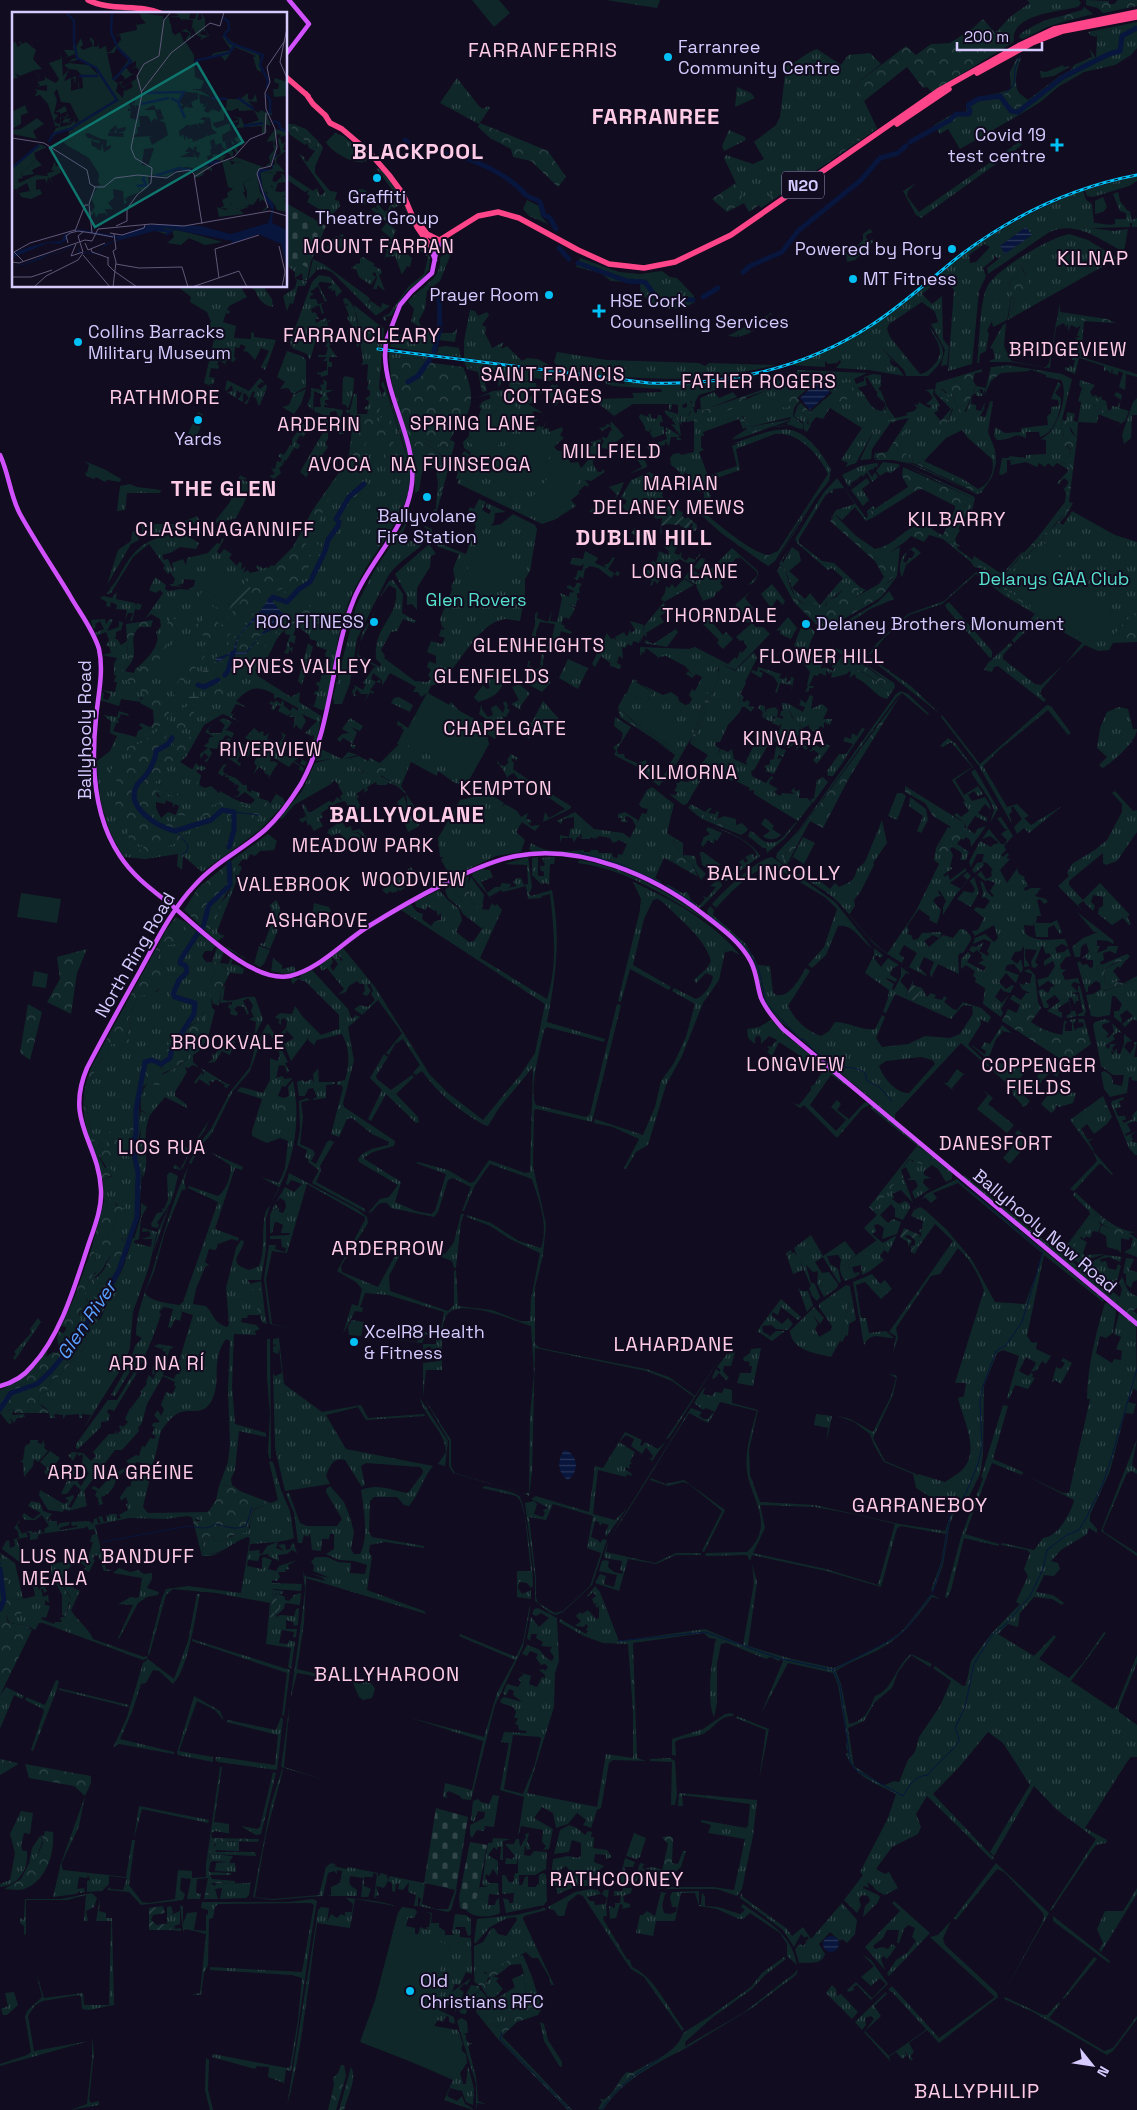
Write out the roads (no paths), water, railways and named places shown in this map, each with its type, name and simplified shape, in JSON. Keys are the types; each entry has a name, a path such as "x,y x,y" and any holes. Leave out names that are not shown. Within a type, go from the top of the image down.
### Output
{"highway":[{"path":"88,0 106,7 145,9 156,12"},
{"name":"N20","path":"430,246 474,218 493,212 509,214 604,262 628,268 644,268 675,262 731,235 875,136 957,84 1054,29 1137,12"},
{"name":"N20","path":"1021,47 1063,31 1137,17"},
{"path":"288,79 306,94 340,132 369,152 400,191 424,231 442,238"},
{"path":"414,216 418,230 430,246"}],"main road":[{"path":"288,52 309,24 289,0"},
{"path":"424,231 436,261"},
{"name":"North Ring Road","path":"0,1386 18,1378 35,1363 62,1318 72,1297 98,1213 101,1198 99,1177 80,1121 79,1102 81,1085 102,1040 176,910 206,874 266,828 287,805 301,783 320,737 352,604 364,578 403,518 411,488 411,464 408,446 389,387 385,355 386,341 400,305 411,292 430,277 436,261 437,248 442,238"},
{"name":"Ballyhooly Road","path":"0,455 14,503 89,626 99,650 101,678 96,723 95,759 97,801 102,822 114,846 129,868 176,910"},
{"name":"Ballyhooly New Road","path":"182,915 226,951 257,970 281,976 299,973 384,917 489,864 526,855 557,855 591,860 629,872 664,888 702,913 745,952 754,969 761,999 767,1009 789,1034 1137,1324"},
{"path":"176,910 182,915 188,894"}],"water":[{"path":"1026,227 1032,235 1005,254 1000,246"},
{"path":"819,380 830,392 810,410 800,398"},
{"path":"270,596 273,596 271,599 285,617 282,621 275,624 274,629 261,635 246,654 229,655 218,662 215,659 234,651 238,637","holes":["265,616 272,626 264,631 246,652 237,652 237,641 244,630 254,621"]},
{"path":"564,1450 572,1455 576,1463 572,1477 568,1480 562,1474 559,1466"},
{"path":"831,1936 837,1938 839,1944 837,1950 831,1952 825,1950 823,1944 825,1938"}],"waterway":[{"path":"910,142 950,120 956,114 969,114 968,105 978,99 1000,96 1011,111 1018,112 1063,77 1109,54 1120,51 1122,36 1137,28"},
{"path":"1001,97 1014,85 1015,69 1020,55"},
{"path":"405,140 411,145"},
{"path":"901,150 906,146"},
{"path":"441,153 463,157 487,167 509,180 526,195 540,202 544,215 550,218 556,229"},
{"path":"743,272 750,266 782,252 798,231 861,180 880,158 898,153"},
{"path":"559,248 569,259"},
{"path":"578,263 627,281 645,282 658,300 693,300"},
{"path":"703,297 718,288"},
{"name":"Glen River","path":"434,351 440,329 439,295"},
{"name":"Glen River","path":"408,382 418,376 430,359"},
{"name":"Glen River","path":"336,519 349,497 364,484"},
{"name":"Glen River","path":"270,600 273,597 287,602 299,589 310,582 325,551 328,540 339,522"},
{"path":"225,675 233,653"},
{"path":"198,685 204,687 218,680"},
{"name":"Glen River","path":"172,738 168,744 156,751 149,770 136,787 135,802 139,809 153,821 175,831 211,820 222,810 234,812 234,830 229,847"},
{"path":"234,812 259,815"},
{"path":"176,831 188,845 187,851 181,855"},
{"path":"578,852 620,864 661,883"},
{"name":"Glen River","path":"203,927 209,905 230,885 229,863"},
{"path":"666,885 696,905"},
{"path":"711,916 748,949 759,970 766,1003 800,1039 804,1039 813,1050 835,1065 862,1071 866,1074 866,1080 879,1087 892,1101"},
{"name":"Glen River","path":"0,1409 11,1393 37,1384 50,1372 71,1347 102,1301 119,1270 137,1217 138,1172 132,1144 136,1134 136,1109 145,1062 152,1060 161,1064 170,1058 172,1048 194,1014 195,1003 175,997 173,994 179,980 187,972 186,966 180,963 181,959 198,933"},
{"path":"933,1592 943,1558 950,1516 966,1493 978,1464 982,1446 980,1401 983,1386 996,1351 1006,1345 1022,1322 1043,1252 959,1181"},
{"path":"833,1670 840,1685 850,1761 856,1770 903,1796 913,1781 928,1775 958,1743 959,1738 955,1728 965,1707 974,1664 992,1635 1005,1625 1030,1596 1043,1569 1047,1550 1067,1535 1079,1530 1086,1518 1102,1486 1137,1369"},
{"path":"102,1542 188,1526 205,1528 215,1524 238,1528 246,1526 252,1507"},
{"name":"Glen River","path":"0,1569 4,1600 0,1609"},
{"path":"618,1641 705,1632 778,1658 833,1670 896,1637 906,1629 932,1594"},
{"path":"502,2032 500,2039 570,2110"},
{"path":"601,2110 613,2094 661,2058"}],"railway":[{"path":"378,349 649,383 707,381 764,371 792,363 845,341 882,318 962,254 1002,227 1024,215 1045,204 1090,187 1137,175"}],"place":[{"name":"Farranree Community Centre","path":"668,57"},
{"name":"Covid 19 test centre","path":"1057,145"},
{"name":"Graffiti Theatre Group","path":"377,178"},
{"name":"Powered by Rory","path":"952,249"},
{"name":"MT Fitness","path":"853,279"},
{"name":"Prayer Room","path":"549,295"},
{"name":"HSE Cork Counselling Services","path":"599,311"},
{"name":"Collins Barracks Military Museum","path":"78,342"},
{"name":"Yards","path":"198,420"},
{"name":"Ballyvolane Fire Station","path":"427,497"},
{"name":"ROC FITNESS","path":"374,622"},
{"name":"Delaney Brothers Monument","path":"806,624"},
{"name":"XcelR8 Health & Fitness","path":"354,1342"},
{"name":"Old Christians RFC","path":"410,1991"}],"district":[{"name":"FARRANFERRIS","path":"543,50"},
{"name":"FARRANREE","path":"656,116"},
{"name":"BLACKPOOL","path":"418,151"},
{"name":"MOUNT FARRAN","path":"379,246"},
{"name":"KILNAP","path":"1093,258"},
{"name":"FARRANCLEARY","path":"362,335"},
{"name":"BRIDGEVIEW","path":"1068,349"},
{"name":"FATHER ROGERS","path":"759,381"},
{"name":"SAINT FRANCIS COTTAGES","path":"553,385"},
{"name":"RATHMORE","path":"165,397"},
{"name":"SPRING LANE","path":"473,423"},
{"name":"ARDERIN","path":"319,424"},
{"name":"MILLFIELD","path":"612,451"},
{"name":"AVOCA","path":"340,464"},
{"name":"NA FUINSEOGA","path":"461,464"},
{"name":"MARIAN","path":"681,483"},
{"name":"THE GLEN","path":"224,488"},
{"name":"DELANEY MEWS","path":"669,507"},
{"name":"KILBARRY","path":"957,519"},
{"name":"CLASHNAGANNIFF","path":"225,529"},
{"name":"DUBLIN HILL","path":"644,537"},
{"name":"LONG LANE","path":"685,571"},
{"name":"THORNDALE","path":"720,615"},
{"name":"GLENHEIGHTS","path":"539,645"},
{"name":"FLOWER HILL","path":"822,656"},
{"name":"PYNES VALLEY","path":"302,666"},
{"name":"GLENFIELDS","path":"492,676"},
{"name":"CHAPELGATE","path":"505,728"},
{"name":"KINVARA","path":"784,738"},
{"name":"RIVERVIEW","path":"271,749"},
{"name":"KILMORNA","path":"688,772"},
{"name":"KEMPTON","path":"506,788"},
{"name":"BALLYVOLANE","path":"407,814"},
{"name":"MEADOW PARK","path":"363,845"},
{"name":"BALLINCOLLY","path":"774,873"},
{"name":"WOODVIEW","path":"414,879"},
{"name":"VALEBROOK","path":"294,884"},
{"name":"ASHGROVE","path":"317,920"},
{"name":"BROOKVALE","path":"228,1042"},
{"name":"LONGVIEW","path":"796,1064"},
{"name":"COPPENGER FIELDS","path":"1039,1076"},
{"name":"DANESFORT","path":"996,1143"},
{"name":"LIOS RUA","path":"162,1147"},
{"name":"ARDERROW","path":"388,1248"},
{"name":"LAHARDANE","path":"674,1344"},
{"name":"ARD NA RÍ","path":"157,1363"},
{"name":"ARD NA GRÉINE","path":"121,1472"},
{"name":"GARRANEBOY","path":"920,1505"},
{"name":"BANDUFF","path":"148,1556"},
{"name":"LUS NA MEALA","path":"55,1567"},
{"name":"BALLYHAROON","path":"387,1674"},
{"name":"RATHCOONEY","path":"617,1879"},
{"name":"BALLYPHILIP","path":"977,2091"}],"park label":[{"name":"Delanys GAA Club","path":"1054,579"},
{"name":"Glen Rovers","path":"476,600"}]}
